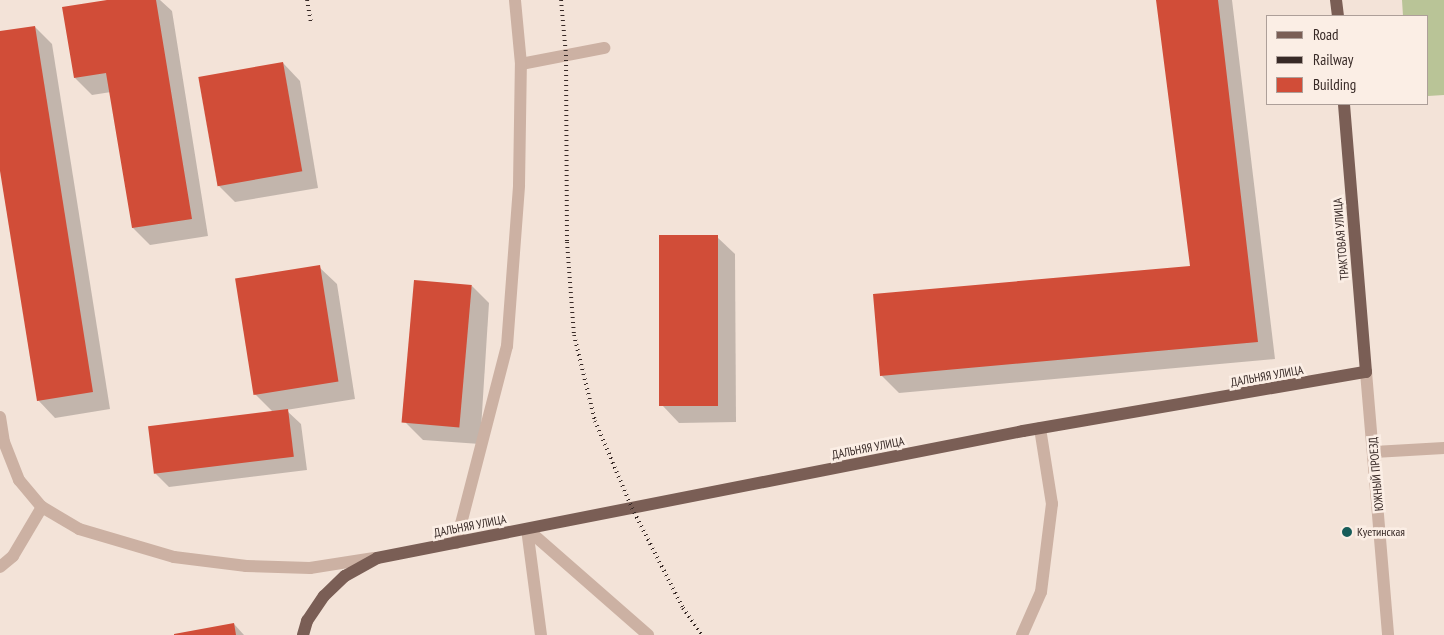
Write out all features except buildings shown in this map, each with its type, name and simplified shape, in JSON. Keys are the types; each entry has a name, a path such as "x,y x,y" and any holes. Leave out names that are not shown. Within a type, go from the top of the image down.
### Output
{"main road":[{"path":"1336,0 1338,15"},
{"name":"ТРАКТОВАЯ УЛИЦА","path":"1344,105 1366,372"},
{"name":"ДАЛЬНЯЯ УЛИЦА","path":"303,635 307,621 324,596 345,576 377,558 1040,428 1366,372"}],"street":[{"path":"456,543 507,346 519,185 521,64 515,0"},
{"path":"521,64 604,48"},
{"name":"ЮЖНЫЙ ПРОЕЗД","path":"1366,372 1388,635"},
{"path":"0,417 4,442 19,480 42,507 79,529 174,557 246,566 310,568 377,558"},
{"path":"1022,635 1041,592 1052,504 1040,428"},
{"path":"1374,452 1444,448"},
{"path":"0,567 13,556 42,507"},
{"path":"527,529 541,635"},
{"path":"527,529 648,635"}],"green space":[{"path":"1402,0 1444,0 1444,95 1429,96 1429,15 1403,15"}],"railway":[{"path":"307,0 311,23"},
{"path":"561,0 566,55 567,242 574,335 595,421 632,508 683,608 702,635"}],"place":[{"name":"Куетинская","path":"1347,532"}]}
